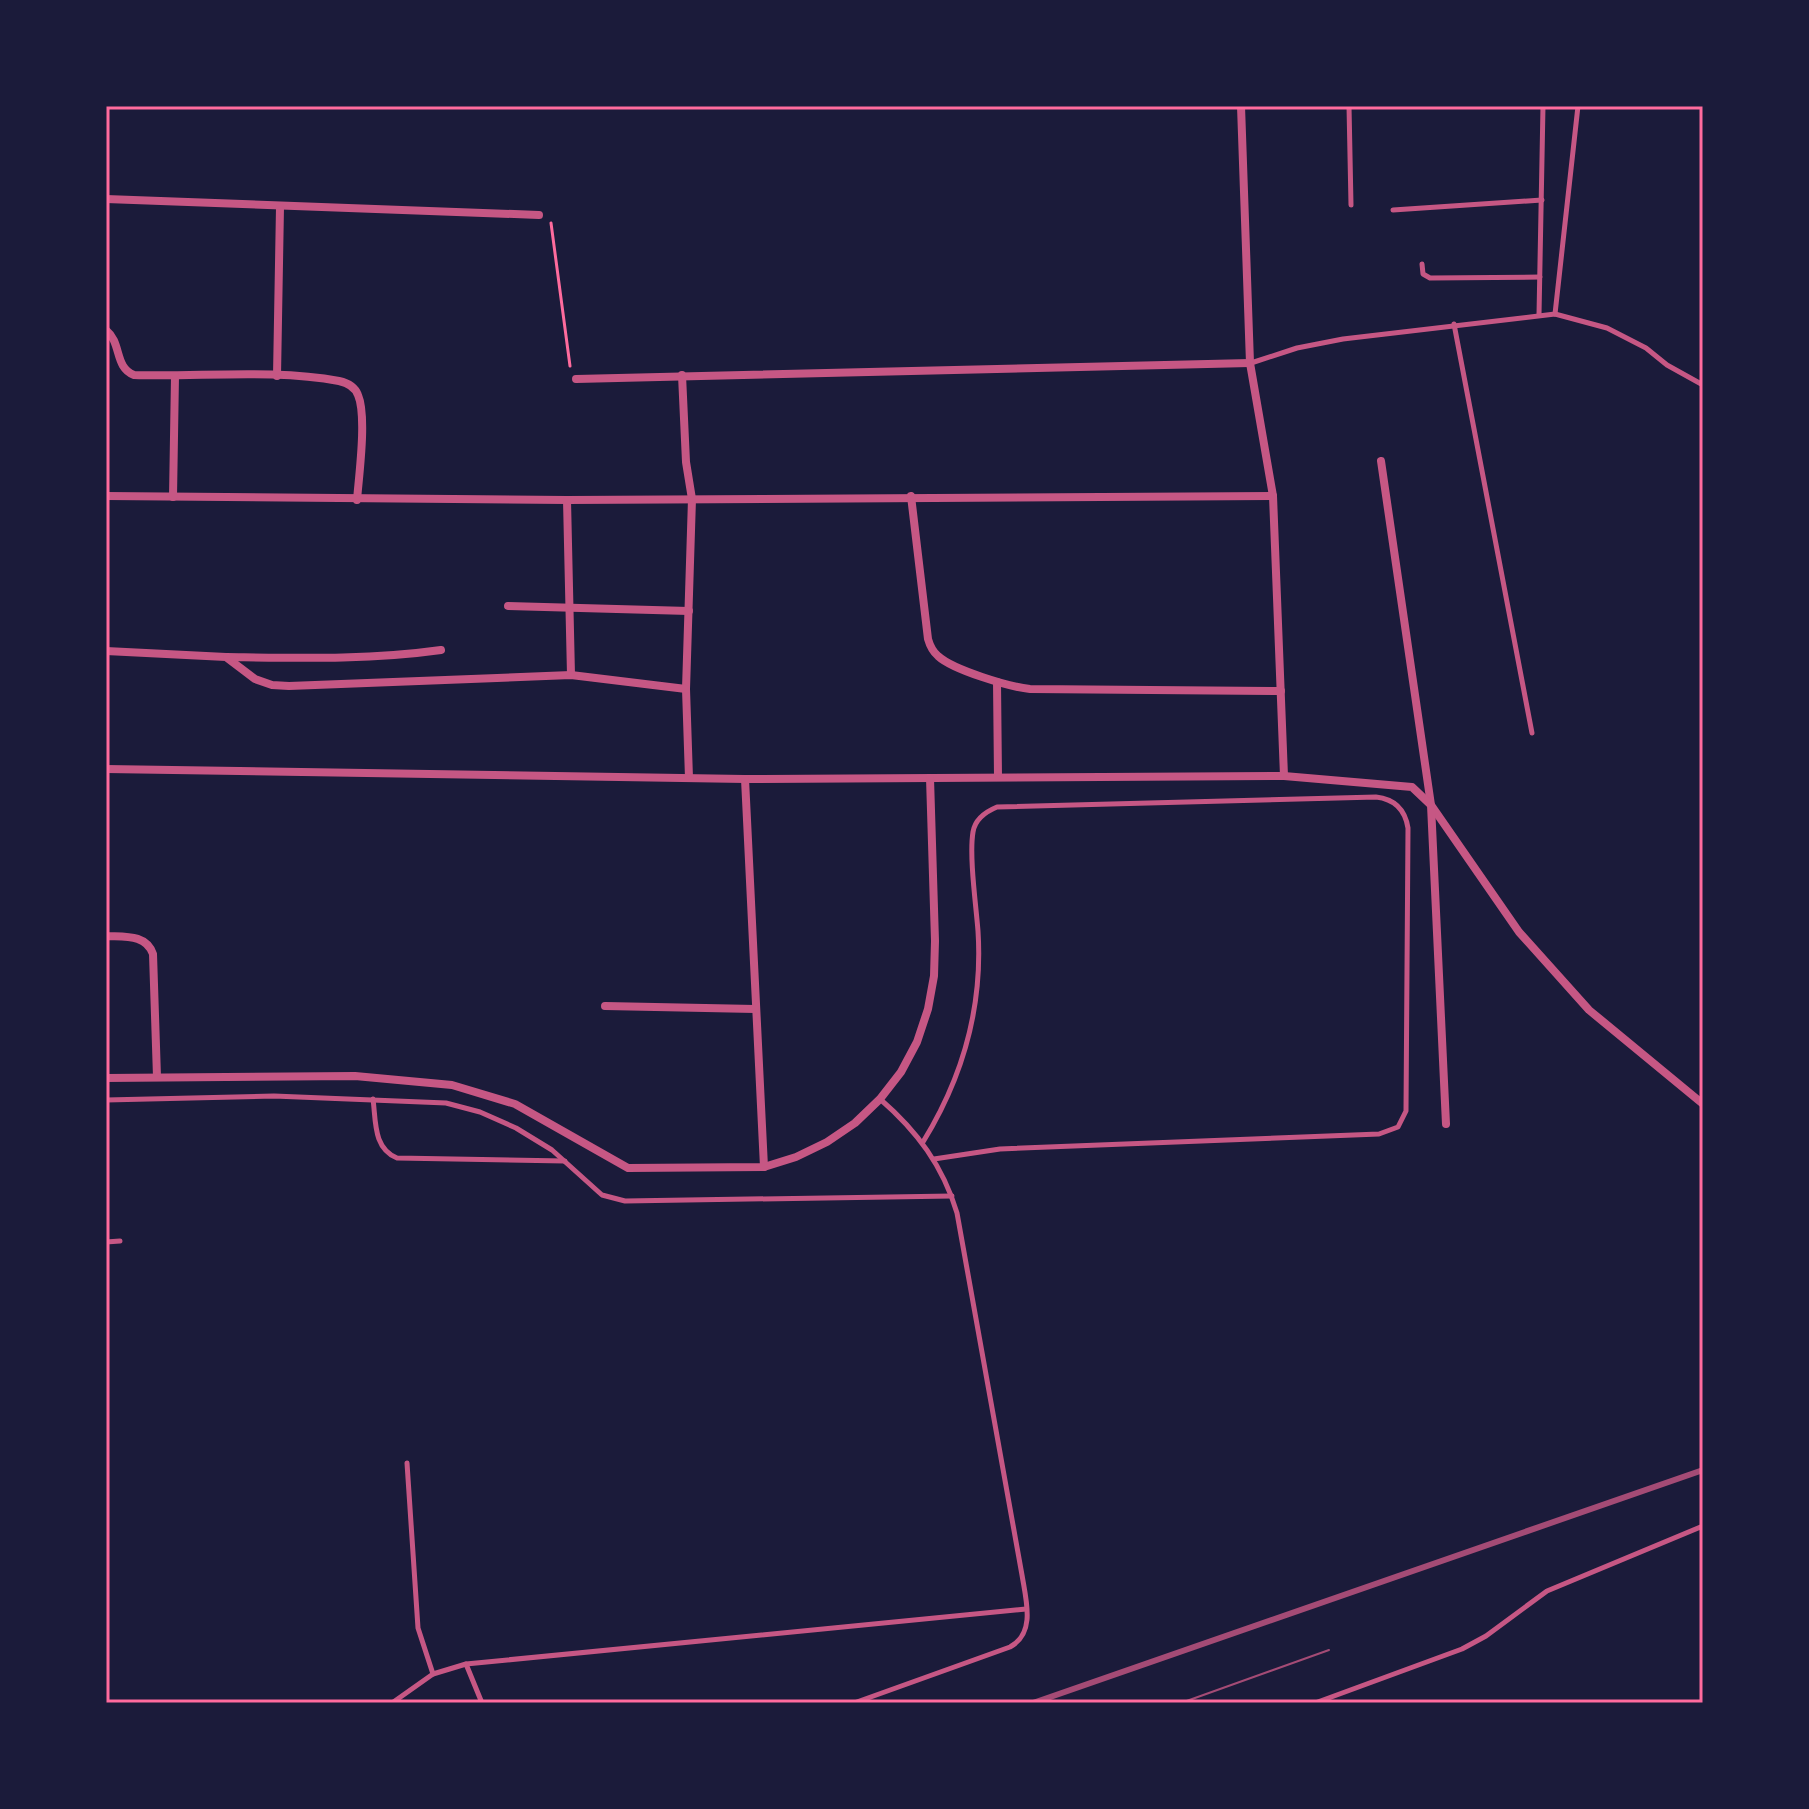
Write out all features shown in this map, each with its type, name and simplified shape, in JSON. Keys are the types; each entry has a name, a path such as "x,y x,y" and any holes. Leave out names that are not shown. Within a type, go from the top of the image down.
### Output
{"street":[{"path":"1241,106 1250,363 1273,496 1284,776"},
{"path":"106,199 539,215"},
{"path":"277,376 280,207"},
{"path":"106,330 114,337 121,365 129,373 277,376 342,381 353,387 359,396 362,412 357,500"},
{"path":"576,379 1250,363"},
{"path":"682,375 686,462 692,499 686,689 689,778"},
{"path":"173,497 175,376"},
{"path":"1381,461 1431,805 1446,1124"},
{"path":"106,496 567,500 1273,496"},
{"path":"911,496 930,646 947,662 997,682 1030,689 1281,691"},
{"path":"567,500 571,675"},
{"path":"508,606 689,611"},
{"path":"106,651 226,657 342,658 441,650"},
{"path":"226,657 255,679 272,685 571,675 686,689"},
{"path":"997,682 998,777"},
{"path":"106,769 745,779 1284,776 1412,787 1431,805 1519,932 1589,1010 1703,1104"},
{"path":"106,1078 355,1076 452,1085 515,1104 628,1168 764,1167 796,1157 827,1142 855,1123 880,1099 901,1072 917,1042 928,1009 934,976 930,778"},
{"path":"745,779 764,1167"},
{"path":"106,936 141,939 150,946 153,954 157,1077"},
{"path":"605,1006 755,1009"}],"lane":[{"path":"1349,106 1351,205"},
{"path":"1539,315 1543,106"},
{"path":"1555,314 1578,106"},
{"path":"1393,210 1542,200"},
{"path":"1422,264 1423,274 1430,278 1540,277"},
{"path":"1250,363 1318,344 1454,324 1555,314 1607,328 1646,348 1667,365 1703,385"},
{"path":"1454,324 1532,733"},
{"path":"923,1142 955,1082 974,1017 979,949 972,834 983,814 997,807 1376,797 1392,801 1403,812 1408,828 1406,1111 1398,1127 1379,1134 1000,1149 934,1159"},
{"path":"106,1100 259,1096 446,1103 472,1109 516,1128 566,1161 602,1195 625,1201 952,1196"},
{"path":"373,1099 378,1139 386,1152 397,1158 566,1161"},
{"path":"854,1703 1010,1647 1023,1637 1026,1630 1026,1609 952,1196 923,1142 880,1099"},
{"path":"106,1242 120,1241"},
{"path":"407,1463 418,1628 433,1674"},
{"path":"1315,1703 1462,1649 1486,1636 1547,1591 1703,1526"},
{"path":"392,1703 433,1674 466,1664 1026,1609"},
{"path":"466,1664 482,1703"}],"path":[{"path":"539,215 549,220 554,230 571,373 576,379"}],"tram line":[{"path":"1181,1703 1329,1650"}],"railway":[{"path":"1033,1703 1703,1470"}]}
